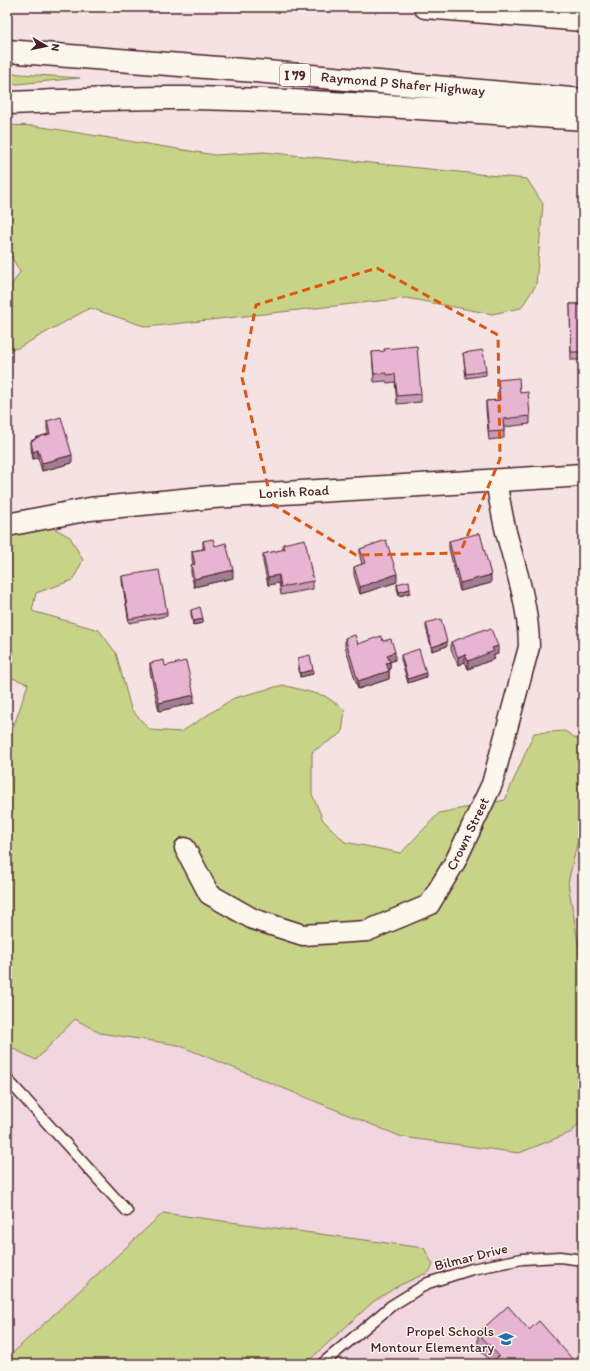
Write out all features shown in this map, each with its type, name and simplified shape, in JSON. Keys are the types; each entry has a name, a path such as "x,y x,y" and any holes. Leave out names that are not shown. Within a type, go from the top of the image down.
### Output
{"main road":[{"path":"425,7 576,19"},
{"name":"Raymond P Shafer Highway","path":"7,51 271,72 583,100"},
{"path":"7,103 184,98 323,102 583,119"},
{"name":"Lorish Road","path":"7,525 90,509 213,497 583,475"}],"street":[{"name":"Crown Street","path":"185,848 209,894 253,919 303,935 366,931 429,905 455,862 492,784 529,647 529,627 524,598 506,530 496,480"}],"lane":[{"path":"7,1079 127,1211"},
{"name":"Bilmar Drive","path":"322,1364 391,1306 428,1283 472,1269 522,1259 560,1257 583,1260"}],"highlighted area":[{"path":"377,268 498,335 500,459 460,553 356,555 272,504 242,378 256,305"}],"shaded area":[{"path":"583,832 583,1364 7,1364 7,900"}],"green space":[{"path":"7,73 80,78 7,85"},
{"path":"7,125 36,126 215,155 264,152 527,179 543,204 536,285 521,308 492,314 406,298 147,327 90,308 18,348 7,350 7,292 20,272 7,249"},
{"path":"41,521 70,537 83,560 73,580 36,593 32,611 99,630 116,653 131,709 150,730 181,732 234,698 283,685 325,696 345,710 342,733 312,752 312,794 323,820 345,842 401,853 439,813 505,800 534,733 565,731 583,743 583,818 568,883 583,971 583,1119 572,1132 519,1153 402,1137 178,1045 100,1033 75,1019 36,1060 10,1047 7,1042 7,746 28,684 7,676 7,527"},
{"path":"163,1213 424,1248 433,1265 429,1272 398,1286 374,1301 305,1364 7,1364 7,1358"}],"building":[{"path":"570,304 583,304 583,352 571,352"},
{"path":"417,346 421,394 397,396 395,374 374,374 372,352 385,351 384,349"},
{"path":"483,350 486,371 466,374 463,353"},
{"path":"519,378 520,393 528,392 530,416 503,419 504,431 489,432 486,401 500,400 498,380"},
{"path":"61,417 72,455 42,463 38,450 33,452 31,441 36,439 35,438 50,434 47,421"},
{"path":"480,533 491,575 460,583 449,541"},
{"path":"213,539 215,546 226,543 233,570 194,579 191,565 195,564 192,551 205,549 203,541"},
{"path":"305,539 313,581 281,587 279,575 268,577 263,554 285,549 283,544"},
{"path":"386,540 397,574 360,587 354,567 365,563 360,549"},
{"path":"159,570 167,612 129,619 122,576"},
{"path":"409,581 410,589 399,592 397,584"},
{"path":"200,607 203,619 193,621 191,610"},
{"path":"441,619 447,642 432,647 426,623"},
{"path":"485,629 486,631 491,629 498,646 492,648 494,651 468,661 465,654 458,657 451,642"},
{"path":"355,635 358,644 381,636 383,641 391,639 395,652 387,655 390,662 386,663 389,671 358,681 345,638"},
{"path":"419,649 426,673 408,679 401,655"},
{"path":"310,655 313,670 300,673 298,658"},
{"path":"164,660 165,666 186,661 194,695 159,703 150,663"},
{"path":"508,1306 529,1330 539,1321 575,1362 583,1354 583,1364 490,1364 499,1356 478,1333"}],"place":[{"name":"Propel Schools Montour Elementary","path":"506,1339"}]}
